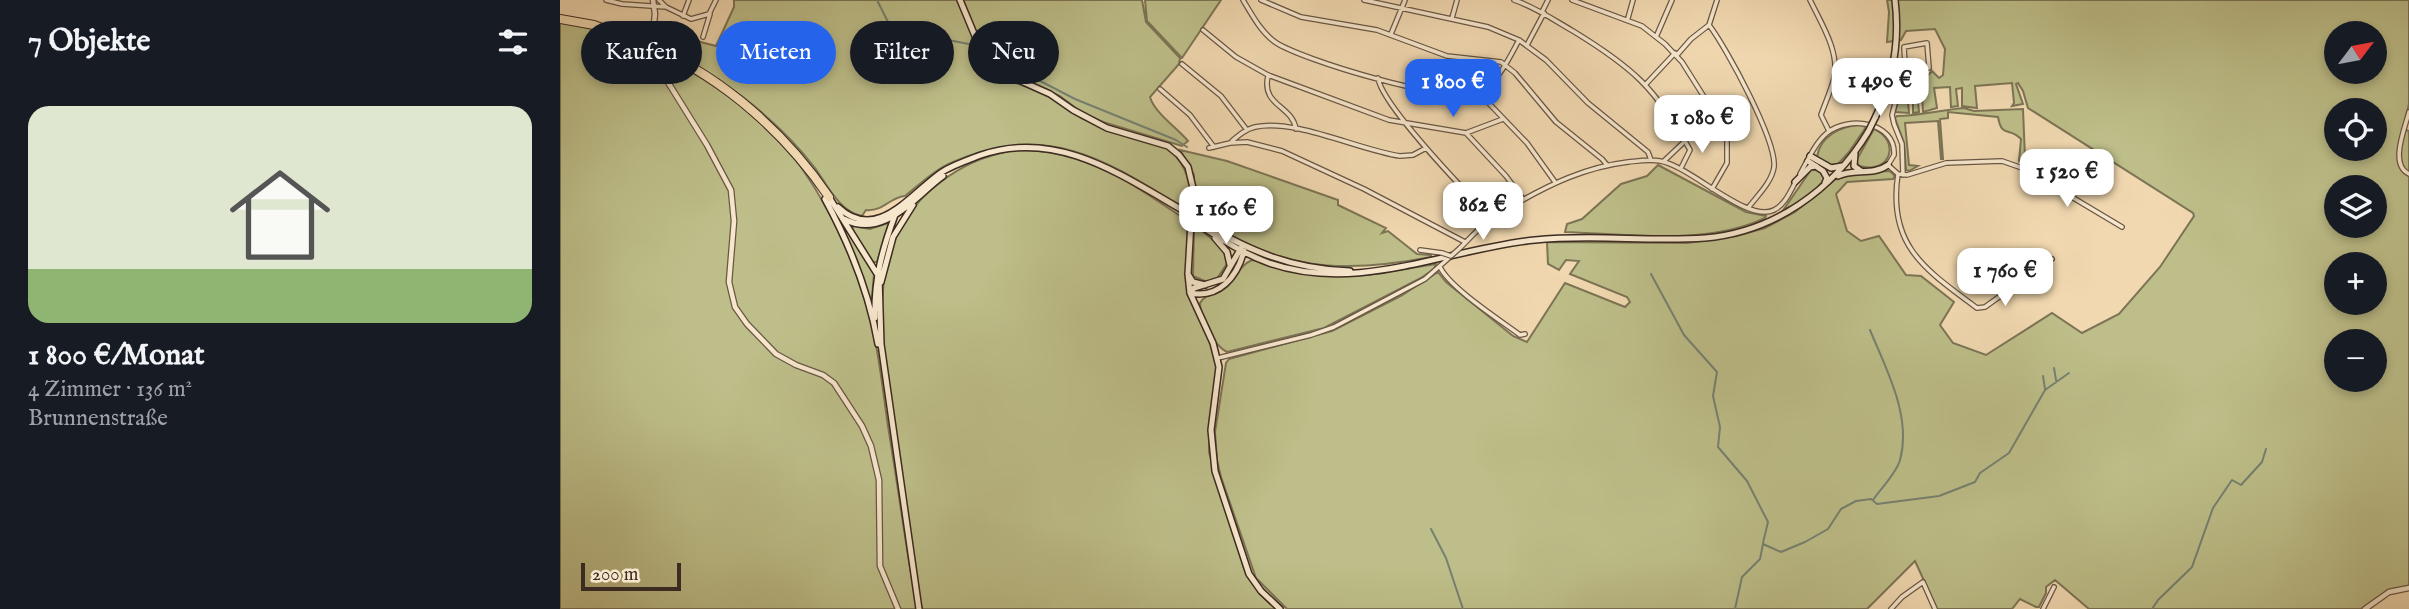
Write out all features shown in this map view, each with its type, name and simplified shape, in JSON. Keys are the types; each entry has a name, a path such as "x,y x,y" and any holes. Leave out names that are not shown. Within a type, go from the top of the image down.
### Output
{"highway":[{"path":"560,19 594,26 648,45 691,67 728,91 787,145 827,198"}],"main road":[{"path":"960,0 980,48 996,70 1050,94 1107,128 1173,149 1190,173 1193,188 1188,274 1190,293 1218,358 1218,387 1211,436 1215,471 1249,574 1261,591 1280,609"},
{"path":"827,198 845,213 866,220 882,217 944,171 964,162 991,152 1013,148 1051,149 1094,161 1139,185 1257,257 1281,266 1319,273 1347,275 1384,270 1534,240 1579,237 1684,239 1726,234 1777,218 1800,205 1822,189 1856,150 1875,118 1889,83 1897,38 1895,0"},
{"path":"1856,150 1854,166 1865,172"},
{"path":"1809,159 1831,168 1847,162"},
{"path":"1809,159 1827,176 1822,189"},
{"path":"842,217 853,223 869,226 878,224 895,216 964,162"},
{"path":"1832,179 1844,173 1879,171 1888,165"},
{"path":"1795,182 1810,167 1816,166"},
{"path":"880,292 893,237 903,217 921,195"},
{"path":"827,198 842,217 880,281 880,331 889,409"},
{"path":"827,198 857,266 875,328 919,609"},
{"path":"875,328 876,272 882,248 903,204"},
{"path":"1201,225 1242,249 1275,259 1343,271 1384,270"},
{"path":"1201,225 1227,251 1230,268"},
{"path":"1190,293 1194,288 1223,279 1242,249"},
{"path":"1239,265 1242,249"},
{"path":"1190,293 1206,293 1225,286 1239,265 1246,259 1257,257"},
{"path":"1188,274 1195,283 1208,285"},
{"path":"1197,311 1199,300 1206,293"}],"street":[{"path":"606,0 622,4 666,7"},
{"path":"653,0 652,42 656,63 729,185 734,221 729,282 732,298 741,315 776,354 823,375 834,383 855,413 867,436 879,480 880,566 898,609"},
{"path":"659,0 683,16 707,25"},
{"path":"683,16 689,0"},
{"path":"704,37 716,0"},
{"path":"1242,0 1262,30 1281,45 1342,68 1453,95 1468,95 1490,85 1519,40"},
{"path":"1261,0 1301,17 1357,25 1391,34 1447,56 1505,64 1556,122 1607,165"},
{"path":"1363,0 1488,27 1519,40 1546,60 1606,118 1648,152 1651,160"},
{"path":"1391,34 1405,0"},
{"path":"1452,19 1457,0"},
{"path":"1514,0 1543,13 1620,61 1646,85 1662,103 1690,152 1681,169"},
{"path":"1527,46 1548,0"},
{"path":"1572,0 1628,19 1676,54 1718,119 1727,140 1727,163 1712,189"},
{"path":"1628,19 1633,0"},
{"path":"1656,37 1672,0"},
{"path":"1646,85 1691,39 1709,25 1717,0"},
{"path":"1810,0 1835,63 1834,79 1821,115 1829,131"},
{"path":"691,19 704,17 712,9"},
{"path":"1709,25 1753,103 1773,156 1774,168 1770,178 1748,208"},
{"path":"1203,30 1236,57 1268,75 1390,120 1466,133 1503,119"},
{"path":"1905,65 1912,61 1929,68 1927,43 1904,47 1905,65 1892,115 1902,144 1896,199 1903,238 1929,272 1977,308 1985,307 2052,259"},
{"path":"1182,64 1221,96 1245,131 1247,142"},
{"path":"1268,75 1266,87 1270,97 1293,120 1296,129"},
{"path":"1378,78 1381,87 1426,148 1491,218"},
{"path":"1160,89 1196,122 1211,147 1247,142 1271,147 1324,169 1465,242"},
{"path":"1478,92 1527,143 1555,182"},
{"path":"2409,112 2399,161 2404,172 2409,174"},
{"path":"1218,358 1334,327 1424,279 1491,218 1523,199 1555,182 1607,165 1664,161 1748,208 1762,213 1772,212 1782,204 1829,131 1858,123 1882,130 1891,139 1894,149 1888,165 1900,175"},
{"path":"1230,143 1245,131 1263,126 1296,129 1392,155 1407,156 1426,148"},
{"path":"1466,133 1506,176 1523,199"},
{"path":"1664,161 1685,141"},
{"path":"1900,175 1946,163 2003,161 2025,169 2122,227"},
{"path":"1420,250 1442,253 1449,258"},
{"path":"1440,267 1444,276 1475,301 1520,335 1525,334"},
{"path":"1891,609 1923,582 1935,609"},
{"path":"2043,609 2053,587"},
{"path":"2365,609 2389,592 2409,588"}],"green space":[{"path":"734,0 958,0 968,25 968,84 1019,84 1040,91 1098,126 1168,148 1187,176 1190,193 1187,210 1103,162 1048,146 1019,145 988,150 953,162 905,196 877,209 866,210 862,216 854,213 840,203 815,168 782,131 725,84 836,84 836,21 728,21"},
{"path":"963,0 1142,0 1146,22 1180,58 1179,64 1150,97 1161,114 1188,141 1182,146 1103,122 1081,112 1060,96 1033,84 1059,84 1059,21 972,21"},
{"path":"1145,0 1221,0 1182,58 1147,21"},
{"path":"1887,0 2409,0 2409,104 2403,129 2409,131 2409,586 2388,590 2361,609 2089,609 2055,580 2046,587 2039,607 2020,599 2012,609 1937,609 1915,561 1867,609 1287,609 1256,578 1217,460 1215,432 1226,363 1229,359 1332,331 1401,296 1438,272 1446,282 1513,336 1527,342 1565,283 1625,307 1630,302 1627,297 1570,274 1579,261 1566,260 1559,270 1548,264 1547,242 1687,243 1736,236 1765,228 1795,212 1842,174 1890,171 1895,176 1893,179 1847,182 1836,194 1847,231 1861,241 1879,236 1906,275 1921,276 1954,302 1940,325 1953,343 1986,355 2052,313 2082,333 2119,314 2160,267 2194,216 2193,213 2028,108 2018,83 2016,84 2023,104 2012,106 2012,83 1975,86 1977,108 1962,106 1962,88 1956,89 1958,106 1951,107 1950,87 1934,88 1937,108 1923,112 1922,92 1917,92 1919,112 1913,113 1913,92 1907,92 1909,113 1895,112 1906,76 1920,84 1932,71 1939,78 1943,75 1945,49 1935,29 1906,31 1901,40 1887,42"},
{"path":"560,22 581,26 581,84 702,84 702,78 771,132 813,185 844,244 872,326 917,609 560,609"},
{"path":"702,42 716,46 716,78 702,69"},
{"path":"1964,108 1974,111 2023,109 2025,158 2019,161 2021,139 2004,130 1998,117 1948,112 1948,118 1940,119 1943,159 1938,121 1905,123 1909,165 1918,166 1906,170 1904,143 1895,118"},
{"path":"1846,127 1866,127 1838,164 1829,165 1817,157 1822,143 1832,134"},
{"path":"1874,129 1888,141 1889,155 1879,166 1859,166 1856,161"},
{"path":"1014,150 1064,155 1086,162 1127,182 1188,221 1186,276 1218,366 1210,420 1209,452 1244,568 1248,577 1277,609 922,609 885,358 882,326 887,264 897,235 914,208 938,184 974,162"},
{"path":"1180,150 1227,161 1338,200 1338,205 1386,228 1382,233 1388,231 1417,254 1431,257 1367,266 1337,266 1281,257 1253,247 1224,234 1195,216 1194,175"},
{"path":"1658,165 1746,212 1766,216 1742,227 1693,235 1641,236 1565,232 1567,224 1582,219 1621,184 1647,176"},
{"path":"1813,167 1825,178 1807,197 1784,209"},
{"path":"842,222 874,274 870,299 857,260 840,223"},
{"path":"891,222 877,262 873,262 852,229 854,226 870,229"},
{"path":"1196,226 1223,248 1228,262 1216,280 1207,282 1193,276"},
{"path":"1252,260 1334,276 1367,275 1436,264 1434,269 1421,278 1324,328 1227,352 1217,344 1208,330 1200,303 1205,297 1228,286 1243,266"}],"waterway":[{"path":"877,0 889,24 902,31 968,44"},
{"path":"1046,84 1187,147"},
{"path":"1651,274 1684,335 1717,372 1713,396 1720,427 1718,447 1747,481 1768,522 1763,543"},
{"path":"1870,330 1890,377 1903,427 1898,465 1873,500"},
{"path":"2054,368 2056,380"},
{"path":"1735,609 1742,577 1760,559 1763,544 1781,552 1805,542 1828,529 1841,509 1856,501 1871,499 1877,504 1939,496 1975,482 1980,473 2009,453 2045,390 2069,373"},
{"path":"2043,376 2045,389"},
{"path":"2152,609 2192,567 2213,508 2232,480 2241,485 2262,462 2266,449"},
{"path":"1431,529 1446,558 1463,609"}]}
